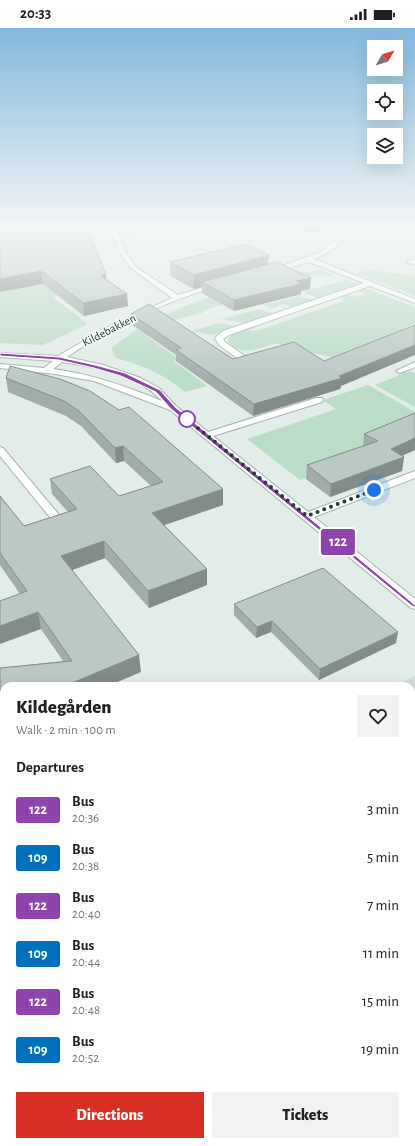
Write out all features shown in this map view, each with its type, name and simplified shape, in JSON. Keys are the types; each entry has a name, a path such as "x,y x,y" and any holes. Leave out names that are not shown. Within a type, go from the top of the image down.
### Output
{"street":[{"path":"147,277 177,298"},
{"path":"352,277 415,301"},
{"name":"Kildebakken","path":"46,370 84,342 148,310 177,298 225,283"},
{"path":"262,358 248,362 222,343 219,338 226,333 369,284"},
{"path":"0,355 59,359 109,370 136,380 158,391 173,408 415,605"},
{"path":"400,371 415,364"},
{"path":"0,366 46,370 82,376 109,383 173,408"},
{"path":"206,435 319,400"},
{"path":"0,450 61,524"},
{"path":"307,516 415,474"}],"shaded area":[{"path":"415,676 415,682 402,682"}],"green space":[{"path":"278,277 309,277 284,283 248,298 203,310 205,312 159,324 167,329 145,335 179,359 174,361 207,386 185,392 177,385 152,371 116,358 111,348 141,327 188,305 237,288"},
{"path":"367,277 415,277 415,296"},
{"path":"346,280 357,284 318,298 302,292"},
{"path":"59,281 75,292 53,297 88,324 43,345 0,343 0,292"},
{"path":"365,288 415,307 415,323 386,337 351,361 284,347 277,343 258,349 238,349 228,341 236,332 245,330 257,331 343,301 342,295 346,294 356,297 365,294 356,290"},
{"path":"299,296 313,300 292,307 283,304 273,308 263,305"},
{"path":"260,309 272,314 244,323 221,319"},
{"path":"218,323 236,326 213,335 192,331"},
{"path":"409,371 415,373 415,407 375,385"},
{"path":"368,385 415,412 415,424 359,447 372,454 300,480 247,439 336,409 323,400"}],"building":[{"path":"49,277 103,277 127,294 83,303"},
{"path":"220,277 311,278 297,281 301,284 234,300 202,282"},
{"path":"149,304 233,359 294,342 324,361 415,325 415,345 339,376 342,378 254,404 176,350 181,348 131,314"},
{"path":"10,366 60,379 90,391 119,410 129,407 223,489 152,513 207,569 148,591 104,541 61,556 139,655 75,682 0,682 0,668 72,661 38,612 0,626 0,601 27,591 0,553 0,496 24,526 77,509 50,479 90,466 119,496 163,482 123,446 115,448 79,411 64,401 6,378"},
{"path":"415,413 415,438 391,449 404,457 331,484 307,465 378,441 364,434"},
{"path":"323,568 398,632 320,669 272,621 257,627 234,604"}],"bus line":[{"name":"122","path":"0,355 59,359 95,366 123,374 158,391 173,408 415,605"}],"route":[{"path":"187,419 184,417 307,516 374,490"}]}
